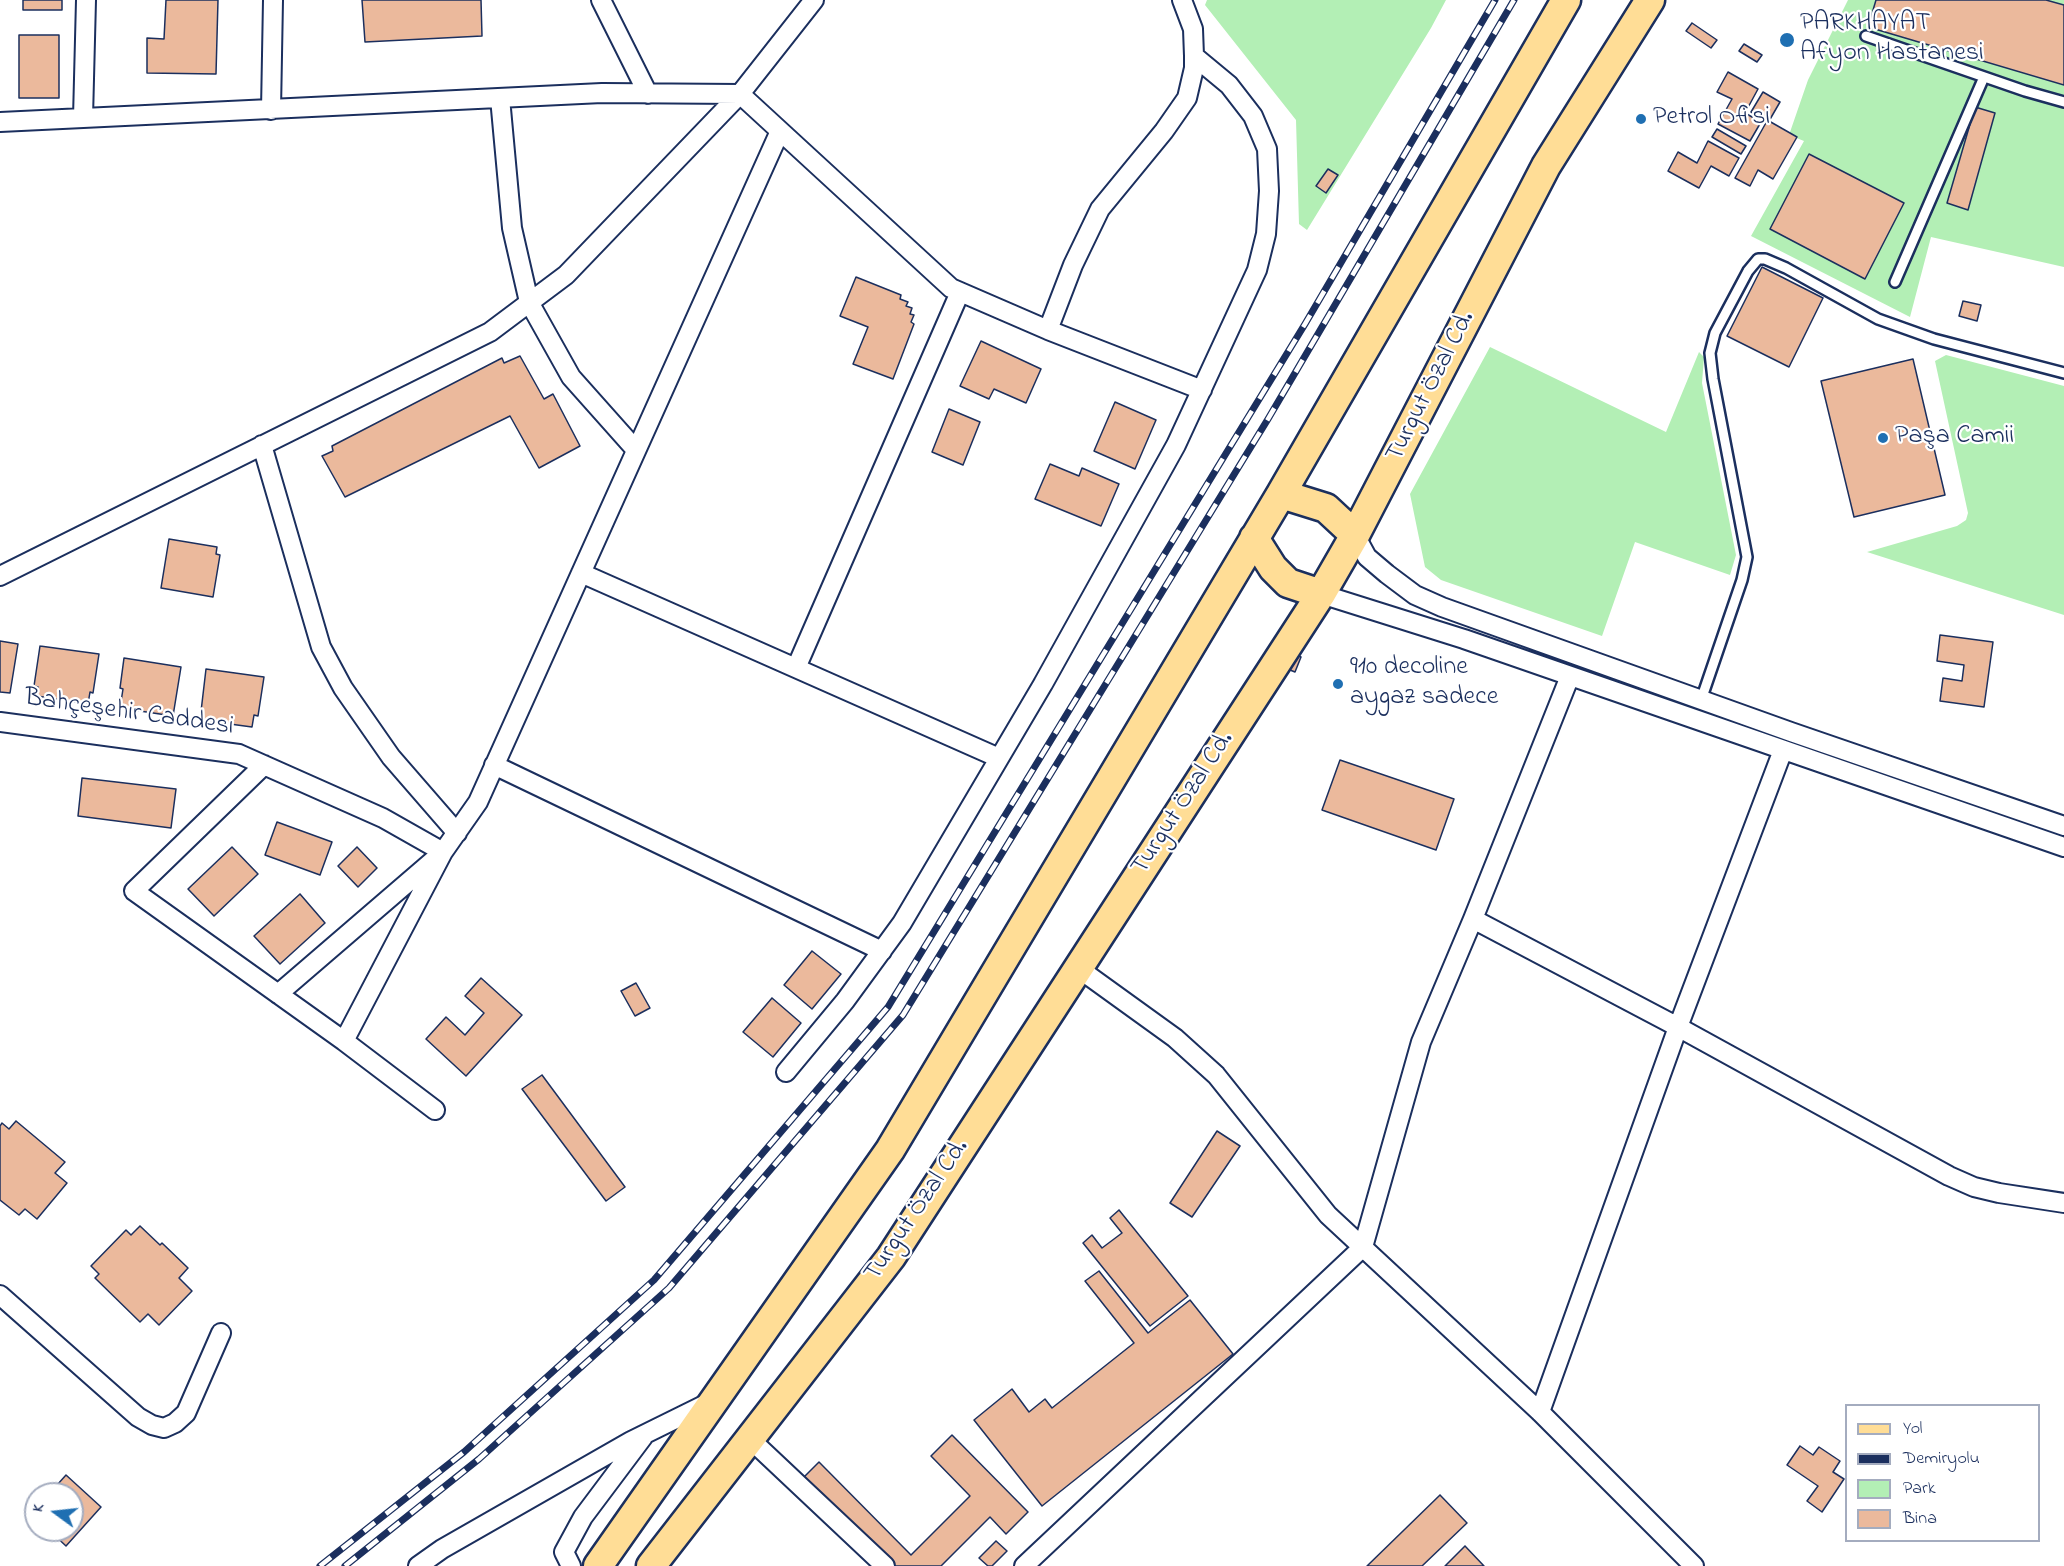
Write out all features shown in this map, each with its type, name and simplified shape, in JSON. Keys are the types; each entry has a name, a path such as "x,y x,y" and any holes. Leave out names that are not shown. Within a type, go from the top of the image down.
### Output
{"main road":[{"path":"597,1566 890,1150 1281,494 1566,0"},
{"name":"Turgut Özal Cd.","path":"651,1566 891,1257 1321,594 1355,535 1546,166 1650,0"},
{"path":"1281,494 1326,508 1355,535"},
{"path":"1254,538 1272,568 1287,583 1321,594"}],"street":[{"path":"83,118 86,0"},
{"path":"271,110 273,0"},
{"path":"601,0 648,94"},
{"path":"0,576 490,332 566,275 740,94 814,0"},
{"path":"1048,330 1072,265 1100,209 1164,131 1187,98 1194,68 1193,29 1182,0"},
{"path":"786,1072 845,1001 902,923 1043,684 1176,445 1257,270 1266,234 1269,191 1268,149 1253,116 1229,85 1194,56"},
{"path":"0,122 602,93 740,94 951,288 1048,330 1202,390"},
{"path":"500,98 512,228 529,302 571,377 636,450"},
{"path":"344,1041 444,852 478,802 780,131"},
{"path":"796,668 960,292"},
{"path":"262,445 321,647 343,688 391,757 457,832"},
{"path":"1355,535 1367,557 1415,595 1442,608 2064,825"},
{"path":"581,573 999,758"},
{"path":"1321,594 1464,639 2064,847"},
{"path":"1024,1566 1363,1247 1421,1042 1570,676"},
{"name":"Bahçeşehir Caddesi","path":"0,722 239,754 383,818 444,852"},
{"path":"1540,1412 1678,1027 1782,750"},
{"path":"264,765 134,891 344,1041 435,1110"},
{"path":"494,765 882,951"},
{"path":"278,994 444,852"},
{"path":"1473,919 1678,1027 1949,1176 1999,1193 2064,1203"},
{"path":"1078,968 1175,1038 1216,1075 1328,1215 1540,1412 1694,1566"},
{"path":"0,1295 138,1417 152,1425 164,1428 175,1424 186,1413 221,1333"},
{"path":"418,1566 442,1549 646,1433 714,1400"},
{"path":"571,1566 564,1552 583,1517 646,1433"},
{"path":"749,1438 885,1566"}],"lane":[{"path":"1866,36 1983,77 2064,102"},
{"path":"1895,282 1983,77"},
{"path":"1701,700 1742,579 1747,556 1710,353 1715,333 1748,271 1758,259 1765,259 1786,268 1878,319 1934,339 2064,373"}],"green space":[{"path":"1207,0 1446,0 1307,230 1299,224 1296,120 1205,5"},
{"path":"1848,0 2064,0 2064,267 1931,237 1910,317 1751,236 1804,141 1789,135 1808,80"},
{"path":"1490,347 1666,432 1699,352 1704,357 1702,383 1736,555 1730,575 1635,542 1602,636 1441,580 1425,567 1410,494"},
{"path":"1946,355 2064,386 2064,615 1867,552 1957,526 1966,520 1968,513 1935,361"}],"building":[{"path":"23,0 62,0 62,10 23,10"},
{"path":"166,0 218,0 216,74 147,73 147,38 164,39"},
{"path":"362,0 481,0 482,36 365,42"},
{"path":"1876,0 2046,0 2064,5 2064,85 1868,27"},
{"path":"1692,23 1717,40 1711,48 1686,31"},
{"path":"19,35 59,35 59,98 19,98"},
{"path":"1744,44 1762,55 1757,62 1739,51"},
{"path":"1728,72 1758,89 1745,113 1761,122 1750,141 1718,124 1732,99 1717,92"},
{"path":"1763,92 1780,102 1769,121 1797,137 1773,179 1758,170 1750,186 1735,178 1767,121 1751,112"},
{"path":"1975,107 1995,113 1968,210 1947,203"},
{"path":"1717,129 1746,146 1741,154 1712,137"},
{"path":"1708,141 1739,158 1729,176 1711,166 1699,188 1668,171 1678,152 1697,163"},
{"path":"1809,154 1904,203 1865,279 1770,229"},
{"path":"1328,169 1338,175 1326,193 1316,186"},
{"path":"1762,267 1823,298 1789,367 1727,336"},
{"path":"856,277 901,295 900,299 908,302 906,306 912,308 910,314 914,315 911,322 914,324 893,379 853,364 868,327 840,316"},
{"path":"1963,301 1981,305 1977,321 1959,316"},
{"path":"981,341 1041,369 1026,403 994,389 989,399 960,386"},
{"path":"520,356 544,399 553,394 580,446 539,468 510,416 345,497 322,456 333,451 332,446 502,358 504,363"},
{"name":"Paşa Camii","path":"1913,359 1945,495 1854,517 1821,381"},
{"path":"1115,402 1156,420 1135,469 1094,451"},
{"path":"949,409 980,422 963,465 932,452"},
{"path":"1050,464 1079,476 1082,468 1119,484 1101,526 1035,499"},
{"path":"169,539 217,547 216,554 220,555 213,597 161,588"},
{"path":"1940,635 1993,642 1984,707 1940,701 1943,678 1962,681 1964,665 1937,661"},
{"path":"0,641 18,644 10,693 0,692"},
{"path":"40,646 99,654 93,693 90,692 88,704 37,696 38,687 34,686"},
{"path":"1292,653 1301,657 1295,672 1285,668"},
{"path":"124,658 181,667 173,716 120,708"},
{"path":"206,669 264,677 258,716 254,715 252,727 200,720"},
{"path":"1340,760 1454,799 1436,850 1322,810"},
{"path":"82,778 176,789 171,828 78,816"},
{"path":"277,822 332,842 320,875 265,855"},
{"path":"232,847 258,874 214,916 188,889"},
{"path":"357,847 377,868 358,887 338,866"},
{"path":"300,894 325,923 280,964 254,936"},
{"path":"812,951 841,974 812,1009 784,985"},
{"path":"481,978 522,1015 466,1076 426,1039 446,1017 465,1035 484,1013 465,996"},
{"path":"636,983 650,1008 635,1016 621,991"},
{"path":"772,998 801,1023 773,1057 743,1032"},
{"path":"542,1075 625,1187 606,1201 522,1089"},
{"path":"16,1121 65,1162 55,1173 67,1183 37,1219 25,1209 19,1215 0,1200 0,1126 2,1123 9,1129"},
{"path":"1217,1131 1240,1146 1192,1217 1170,1203"},
{"path":"1119,1210 1188,1296 1150,1326 1083,1243 1092,1235 1102,1248 1122,1233 1110,1218"},
{"path":"140,1226 188,1268 179,1278 192,1291 159,1325 148,1314 140,1322 95,1278 99,1274 91,1266 126,1230 131,1235"},
{"path":"1099,1271 1148,1333 1190,1300 1233,1354 1042,1506 974,1420 1012,1389 1029,1412 1045,1399 1052,1408 1134,1343 1085,1281"},
{"path":"952,1435 1028,1512 1006,1534 990,1517 941,1566 888,1566 802,1479 819,1462 911,1555 970,1496 931,1456"},
{"path":"1800,1446 1813,1455 1819,1447 1840,1461 1833,1472 1844,1479 1822,1512 1807,1501 1818,1486 1787,1465"},
{"path":"66,1475 74,1482 60,1482"},
{"path":"84,1491 101,1507 84,1526"},
{"path":"1440,1495 1467,1523 1422,1566 1367,1566"},
{"path":"996,1541 1007,1551 992,1566 988,1566 979,1558"},
{"path":"1465,1546 1484,1566 1445,1566"}],"railway":[{"path":"320,1566 464,1452 654,1280 888,1007 1305,324 1495,0"},
{"path":"345,1566 479,1459 669,1288 903,1015 1268,419 1514,0"}],"place":[{"name":"PARKHAYAT Afyon Hastanesi","path":"1787,40"},
{"name":"Petrol Ofisi","path":"1641,119"},
{"name":"Paşa Camii","path":"1883,438"},
{"name":"910 decoline aygaz sadece","path":"1338,684"}]}
